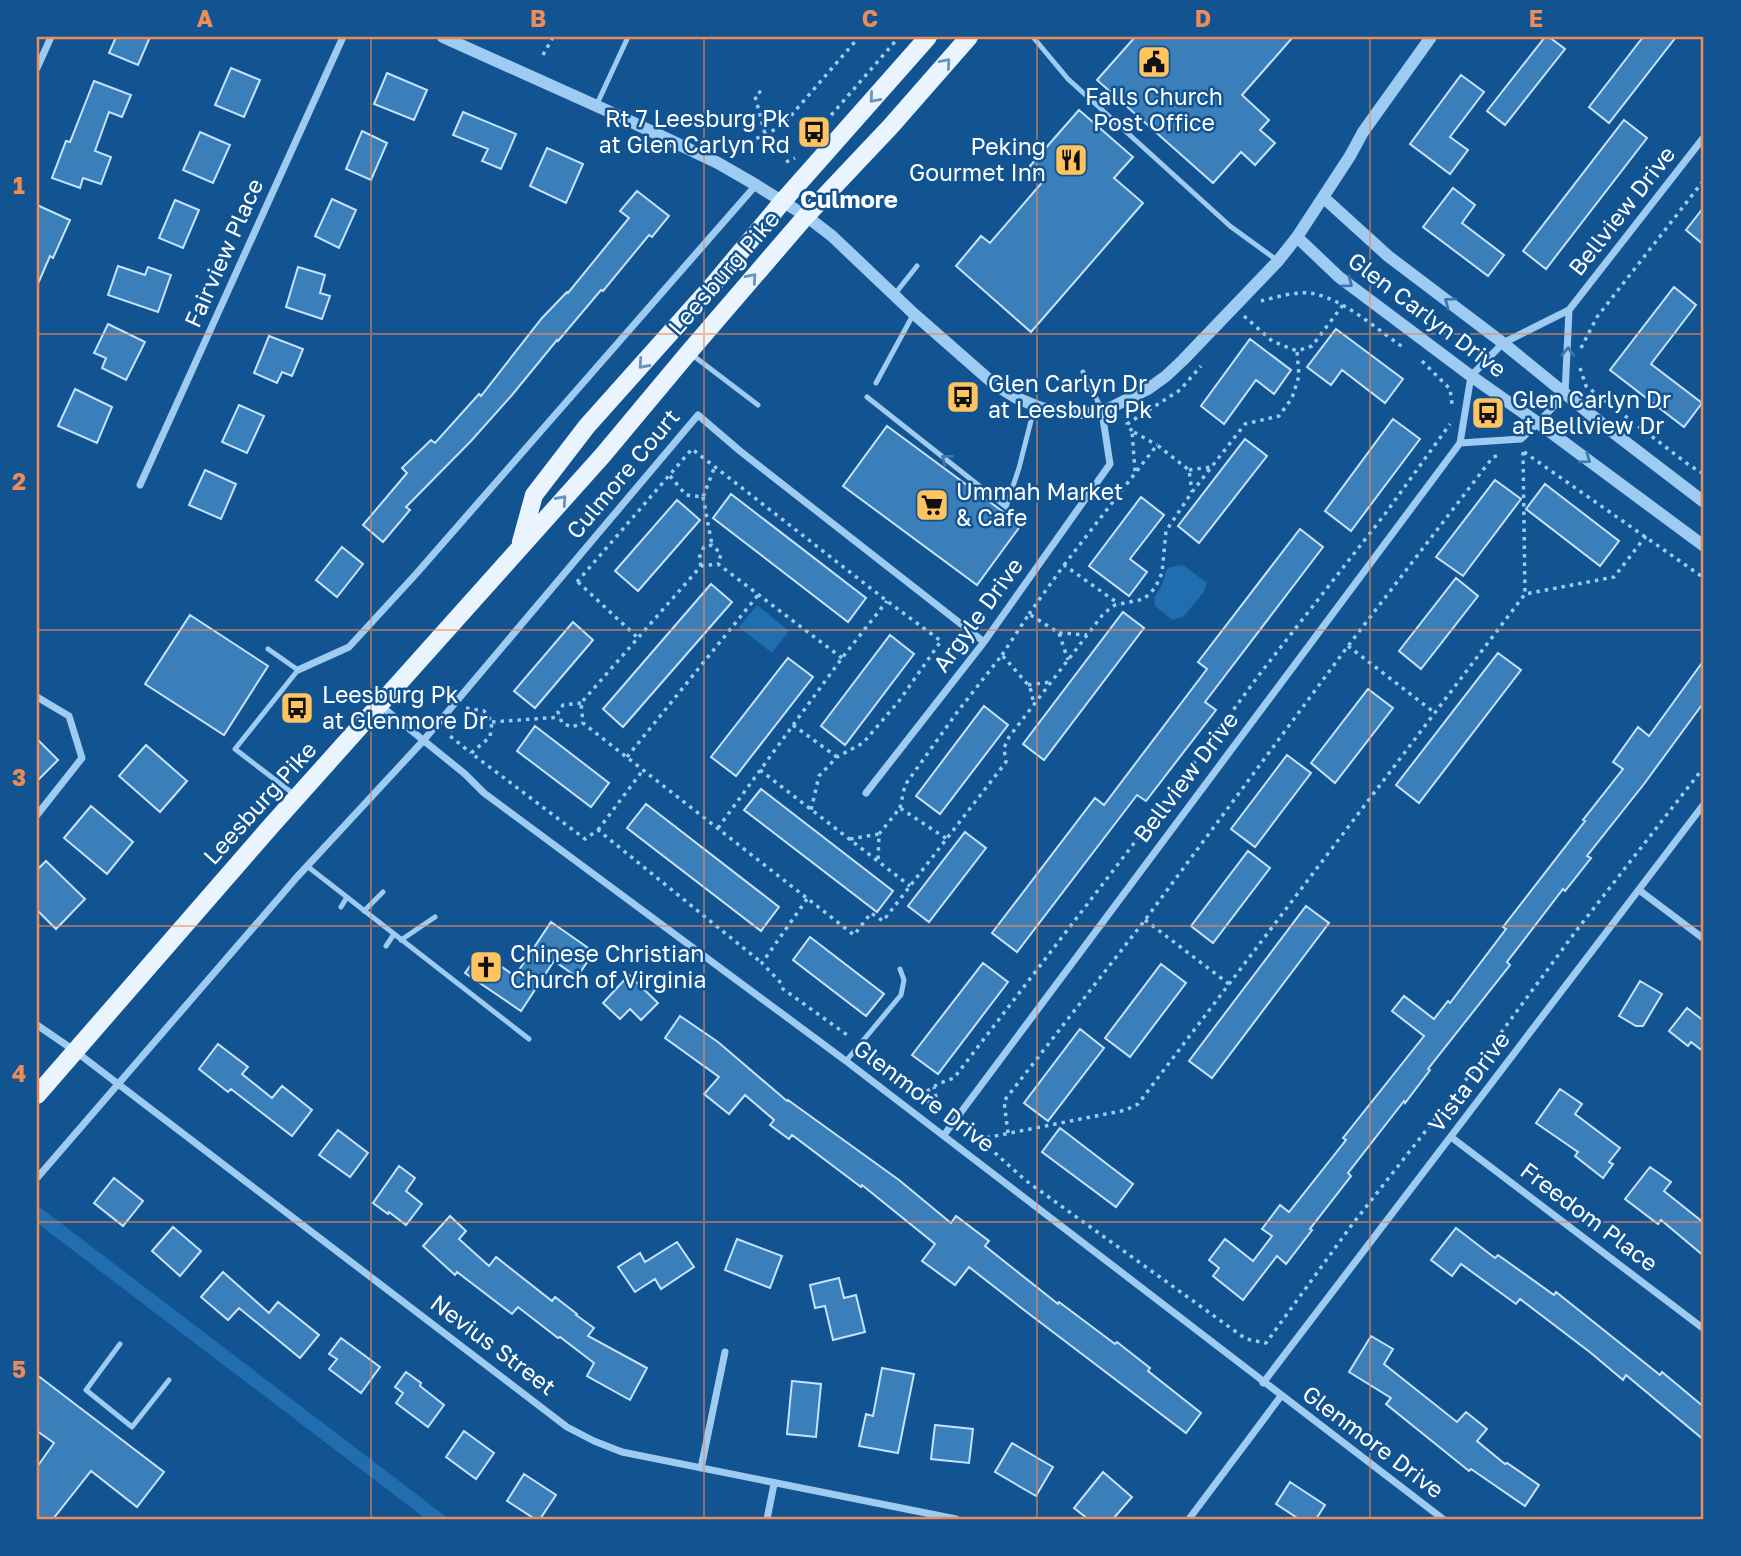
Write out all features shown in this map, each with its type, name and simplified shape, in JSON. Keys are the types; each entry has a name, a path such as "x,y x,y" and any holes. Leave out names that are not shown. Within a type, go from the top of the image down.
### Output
{"main road":[{"name":"Leesburg Pike","path":"520,545 534,495 587,426 928,37"},
{"name":"Leesburg Pike","path":"37,1095 520,545 603,455 806,216 969,37"}],"street":[{"path":"37,68 51,37"},
{"name":"Fairview Place","path":"140,485 343,37"},
{"path":"443,37 718,163 783,201 832,236 913,313 994,384 1041,408 1068,413 1102,412 1148,389 1166,376 1278,261 1297,237 1370,121 1431,37"},
{"name":"Bellview Drive","path":"944,1135 1460,443 1471,376 1503,344 1569,310 1704,137"},
{"path":"298,670 349,648 756,185"},
{"name":"Glen Carlyn Drive","path":"1323,197 1388,256 1704,502"},
{"name":"Glen Carlyn Drive","path":"1297,237 1339,277 1704,546"},
{"name":"Bellview Drive","path":"1565,394 1569,310"},
{"path":"1460,443 1521,439 1565,394"},
{"name":"Argyle Drive","path":"866,793 984,642 1110,464 1102,412"},
{"name":"Culmore Court","path":"423,741 698,415 984,642"},
{"path":"37,697 69,716 82,758 37,815"},
{"name":"Glenmore Drive","path":"380,705 484,793 846,1060 1443,1519"},
{"path":"37,1178 307,866 423,741"},
{"name":"Vista Drive","path":"1263,1383 1704,804"},
{"path":"1639,890 1704,939"},
{"name":"Nevius Street","path":"37,1025 75,1051 567,1427 622,1452 956,1519"},
{"name":"Freedom Place","path":"1451,1137 1704,1329"},
{"path":"701,1468 725,1352"},
{"path":"1189,1519 1281,1396"},
{"path":"767,1519 774,1483"}],"lane":[{"path":"596,105 628,37"},
{"path":"1033,37 1068,79 1230,226 1278,261"},
{"path":"894,295 917,266"},
{"path":"876,383 913,313"},
{"path":"689,352 758,405"},
{"path":"1083,372 1102,412"},
{"path":"867,397 1006,507 1035,405"},
{"path":"268,649 298,670 234,748 298,797"},
{"path":"307,866 529,1039"},
{"path":"364,911 383,892"},
{"path":"341,906 347,897"},
{"path":"401,940 435,917"},
{"path":"386,946 394,934"},
{"path":"846,1060 901,995 904,980 900,969"},
{"path":"120,1343 86,1390 132,1427 169,1380"}],"path":[{"path":"543,55 553,37"},
{"path":"741,146 782,126 859,37"},
{"path":"820,129 899,37"},
{"path":"761,91 755,96 765,134"},
{"path":"786,162 796,158"},
{"path":"1704,180 1597,317 1577,358 1586,386 1704,474"},
{"path":"1258,302 1282,295 1314,293 1343,305 1408,351"},
{"path":"1251,308 1243,315 1272,341 1297,351 1312,346 1343,305"},
{"path":"581,703 583,723 854,935 871,913 883,921 1006,762 1004,748 1009,737 1104,613 1119,604 1144,599 1154,588 1162,573 1166,531 1192,492 1245,424 1279,415 1292,398 1299,376 1297,351"},
{"path":"1419,359 1450,389 1452,407"},
{"path":"1192,492 1189,470 1157,445 1132,431 1127,424 1180,390 1202,366"},
{"path":"921,1095 954,1078 1161,808 1259,675 1385,514 1454,418"},
{"path":"1132,431 1135,473"},
{"path":"878,861 879,834 900,808 905,785 1002,655 1064,565 1157,445"},
{"path":"569,591 692,449 941,641 900,701 863,743 837,757 819,776 811,810"},
{"path":"1523,451 1525,594 1138,1104 1126,1110 985,1138 983,1142 1025,1180 1245,1339 1266,1343 1351,1226 1467,1079 1576,931 1704,767"},
{"path":"1513,453 1523,451 1704,578"},
{"path":"1008,1133 1004,1101 1145,920 1348,646 1493,457 1503,455"},
{"path":"715,466 703,497 712,545 721,554 718,565"},
{"path":"1189,470 1212,467"},
{"path":"670,476 686,495 703,497"},
{"path":"1525,594 1614,577 1646,536"},
{"path":"701,566 699,558 705,547 712,545"},
{"path":"583,723 572,727 562,723 558,712 563,705 581,703 701,566 718,565 842,658"},
{"path":"1064,565 1119,604"},
{"path":"578,581 638,638"},
{"path":"627,757 758,595"},
{"path":"718,828 887,601"},
{"path":"1029,614 1059,633 1087,635"},
{"path":"1059,633 1068,660"},
{"path":"1348,646 1435,713"},
{"path":"1002,655 1028,685 1034,704"},
{"path":"1028,685 1051,681"},
{"path":"460,716 474,698"},
{"path":"466,708 484,711 492,722 490,737 471,753"},
{"path":"492,722 560,717"},
{"path":"453,725 450,736 585,839 598,830 643,770"},
{"path":"793,725 837,757"},
{"path":"760,770 910,886"},
{"path":"900,808 947,839"},
{"path":"598,830 762,963 781,983 783,989 860,1044 932,1105 937,1102 934,1087"},
{"path":"850,839 879,834"},
{"path":"762,963 807,898"},
{"path":"1145,920 1229,984"}],"shaded area":[{"path":"1183,565 1207,583 1203,593 1184,616 1172,620 1155,606 1154,598 1166,571 1170,567"},
{"path":"757,605 789,631 772,653 739,627"},
{"path":"37,1205 449,1519 426,1519 37,1223"}],"building":[{"path":"116,37 150,37 138,65 109,53"},
{"path":"1135,37 1293,37 1242,95 1269,120 1260,130 1275,143 1255,165 1241,152 1213,183 1097,80"},
{"path":"1545,37 1565,49 1505,125 1487,111"},
{"path":"1643,37 1676,37 1609,123 1589,107"},
{"path":"231,68 260,80 244,117 215,105"},
{"path":"387,73 427,90 414,120 374,104"},
{"path":"1461,75 1484,92 1450,137 1468,150 1450,174 1410,144"},
{"path":"94,81 131,95 122,117 109,112 95,151 111,157 101,184 83,178 80,188 52,178 66,141 70,142"},
{"path":"1079,110 1133,157 1114,178 1143,203 1031,332 956,266 981,236 990,243 1045,179 1030,166"},
{"path":"463,112 516,134 501,169 482,161 488,149 453,135"},
{"path":"1624,120 1647,138 1546,269 1523,251"},
{"path":"362,131 387,143 371,180 346,169"},
{"path":"200,132 230,145 213,183 183,170"},
{"path":"547,148 583,164 566,203 530,186"},
{"path":"1453,188 1475,205 1462,223 1504,255 1488,276 1423,227"},
{"path":"637,191 669,216 652,237 649,235 471,441 406,507 410,510 383,542 363,525 407,473 402,468 431,440 435,443 479,394 481,396 542,318 568,293 629,218 620,211"},
{"path":"332,199 356,210 339,248 315,236"},
{"path":"175,200 199,210 183,248 159,238"},
{"path":"37,205 70,220 37,286"},
{"path":"1704,207 1704,245 1686,230"},
{"path":"118,266 145,275 148,267 171,275 158,312 108,295"},
{"path":"298,267 325,275 320,293 330,296 322,319 286,307"},
{"path":"1674,287 1696,305 1651,364 1702,403 1684,427 1610,370"},
{"path":"108,324 145,342 126,380 102,368 106,358 94,353"},
{"path":"1336,329 1403,379 1385,403 1342,370 1331,385 1307,367"},
{"path":"269,336 303,349 292,376 282,372 277,383 254,373"},
{"path":"1250,339 1291,370 1274,394 1256,380 1224,424 1201,406"},
{"path":"75,389 112,407 97,443 58,426"},
{"path":"239,405 264,416 247,453 222,442"},
{"path":"1393,419 1420,439 1351,531 1325,511"},
{"name":"Ummah Market & Cafe","path":"887,426 1021,525 977,585 843,486"},
{"path":"1245,439 1267,456 1199,543 1178,526"},
{"path":"205,470 236,484 221,519 189,505"},
{"path":"1495,480 1521,499 1463,576 1436,557"},
{"path":"1545,484 1619,541 1600,566 1526,509"},
{"path":"731,494 866,598 848,622 713,518"},
{"path":"1141,497 1164,515 1130,559 1147,572 1129,596 1089,566"},
{"path":"677,500 700,520 638,591 615,571"},
{"path":"1300,529 1323,547 1205,702 1216,710 1146,801 1137,795 1017,952 992,933 1095,798 1104,805 1207,669 1198,662"},
{"path":"342,547 363,564 337,597 316,580"},
{"path":"1456,578 1478,596 1421,669 1399,651"},
{"path":"711,584 732,602 623,727 603,709"},
{"path":"1123,612 1144,628 1044,760 1023,744"},
{"path":"190,615 268,666 224,735 145,684"},
{"path":"573,622 593,640 535,708 514,691"},
{"path":"890,635 914,654 845,745 821,726"},
{"path":"1498,653 1521,670 1419,803 1396,785"},
{"path":"788,658 813,677 736,776 711,757"},
{"path":"1704,660 1704,702 1587,856 1591,858 1565,891 1563,889 1507,962 1510,965 1348,1173 1351,1176 1286,1264 1277,1256 1243,1300 1213,1276 1219,1268 1209,1260 1225,1239 1253,1261 1272,1236 1262,1229 1280,1205 1289,1212 1346,1140 1343,1138 1424,1036 1392,1011 1404,996 1434,1019 1448,1001 1450,1003 1506,929 1503,927 1623,769 1613,762 1638,727 1649,736"},
{"path":"1368,689 1393,708 1335,783 1311,763"},
{"path":"984,706 1008,725 940,814 916,796"},
{"path":"535,726 609,783 591,807 517,751"},
{"path":"37,739 58,760 37,781"},
{"path":"146,745 187,781 160,812 119,776"},
{"path":"1287,755 1311,773 1255,847 1231,829"},
{"path":"761,789 893,891 877,912 744,810"},
{"path":"646,804 779,907 761,931 627,828"},
{"path":"91,806 133,842 107,874 64,838"},
{"path":"965,832 986,848 929,922 908,906"},
{"path":"1248,851 1270,868 1213,943 1191,926"},
{"path":"46,861 85,899 56,929 37,910 37,870"},
{"path":"1306,906 1329,923 1212,1078 1189,1061"},
{"name":"Chinese Christian Church of Virginia","path":"551,922 594,952 577,977 554,961 521,1011 465,973 480,952 515,976"},
{"path":"810,937 884,994 866,1016 793,960"},
{"path":"983,963 1008,982 938,1074 912,1055"},
{"path":"1161,964 1186,983 1130,1057 1105,1038"},
{"path":"629,975 658,1003 641,1020 630,1009 620,1019 603,1003"},
{"path":"1640,981 1662,994 1643,1026 1636,1026 1619,1016"},
{"path":"1687,1008 1704,1021 1704,1052 1691,1042 1688,1046 1669,1031"},
{"path":"680,1016 718,1042 787,1101 899,1180 951,1223 956,1216 989,1241 985,1246 1058,1304 1059,1302 1115,1344 1117,1342 1150,1368 1148,1371 1201,1413 1186,1433 969,1267 955,1285 922,1261 935,1244 862,1185 861,1187 792,1135 789,1139 770,1125 774,1120 745,1095 729,1114 704,1094 719,1077 665,1038"},
{"path":"1080,1029 1104,1048 1048,1121 1024,1103"},
{"path":"218,1044 248,1067 242,1074 272,1098 282,1086 312,1110 292,1136 231,1089 228,1092 199,1069"},
{"path":"1560,1089 1582,1104 1575,1114 1620,1148 1609,1162 1613,1164 1603,1178 1575,1156 1578,1152 1536,1123"},
{"path":"1060,1128 1133,1184 1116,1207 1042,1152"},
{"path":"338,1130 368,1153 350,1177 319,1155"},
{"path":"399,1166 415,1178 406,1191 422,1204 406,1225 373,1203"},
{"path":"1650,1167 1671,1182 1664,1191 1704,1223 1704,1256 1661,1220 1658,1224 1625,1199"},
{"path":"114,1178 143,1201 123,1226 94,1203"},
{"path":"450,1216 466,1231 459,1239 489,1266 496,1257 552,1301 555,1297 594,1328 588,1336 647,1368 630,1400 587,1376 594,1363 560,1337 518,1307 512,1314 457,1272 455,1275 423,1246"},
{"path":"173,1227 201,1251 180,1276 152,1251"},
{"path":"1456,1228 1495,1258 1498,1255 1554,1295 1556,1292 1704,1407 1704,1440 1626,1375 1623,1380 1520,1299 1516,1304 1461,1264 1452,1276 1431,1260"},
{"path":"737,1239 782,1256 770,1288 725,1270"},
{"path":"677,1242 694,1267 661,1289 655,1279 635,1292 618,1267 640,1253 645,1262"},
{"path":"223,1272 269,1313 278,1302 319,1335 300,1358 239,1308 228,1320 201,1297"},
{"path":"839,1278 844,1298 856,1295 865,1332 833,1340 825,1306 815,1308 810,1285"},
{"path":"1371,1336 1393,1349 1384,1364 1457,1422 1466,1412 1487,1429 1477,1441 1505,1464 1539,1485 1525,1506 1471,1469 1469,1471 1386,1404 1391,1398 1349,1372"},
{"path":"341,1338 380,1367 361,1393 329,1369 337,1359 329,1354"},
{"path":"882,1368 914,1374 898,1453 859,1446 866,1414 873,1416"},
{"path":"406,1372 444,1405 428,1427 396,1403 403,1393 395,1387"},
{"path":"37,1375 164,1472 137,1507 91,1471 53,1519 37,1519 37,1467 54,1443 37,1431"},
{"path":"792,1381 821,1384 816,1437 787,1434"},
{"path":"935,1425 973,1429 969,1463 931,1459"},
{"path":"464,1431 494,1453 476,1479 446,1457"},
{"path":"1012,1443 1053,1467 1036,1496 995,1472"},
{"path":"1103,1472 1132,1497 1113,1519 1088,1519 1074,1508"},
{"path":"524,1474 556,1495 540,1519 535,1519 507,1501"},
{"path":"1290,1482 1325,1505 1316,1519 1299,1519 1276,1504"}],"place":[{"name":"Falls Church Post Office","path":"1154,62"},
{"name":"Rt 7 Leesburg Pk at Glen Carlyn Rd","path":"814,132"},
{"name":"Peking Gourmet Inn","path":"1071,160"},
{"name":"Glen Carlyn Dr at Leesburg Pk","path":"963,397"},
{"name":"Glen Carlyn Dr at Bellview Dr","path":"1488,413"},
{"name":"Ummah Market & Cafe","path":"932,505"},
{"name":"Leesburg Pk at Glenmore Dr","path":"297,708"},
{"name":"Chinese Christian Church of Virginia","path":"486,967"}],"district":[{"name":"Culmore","path":"849,200"}]}
